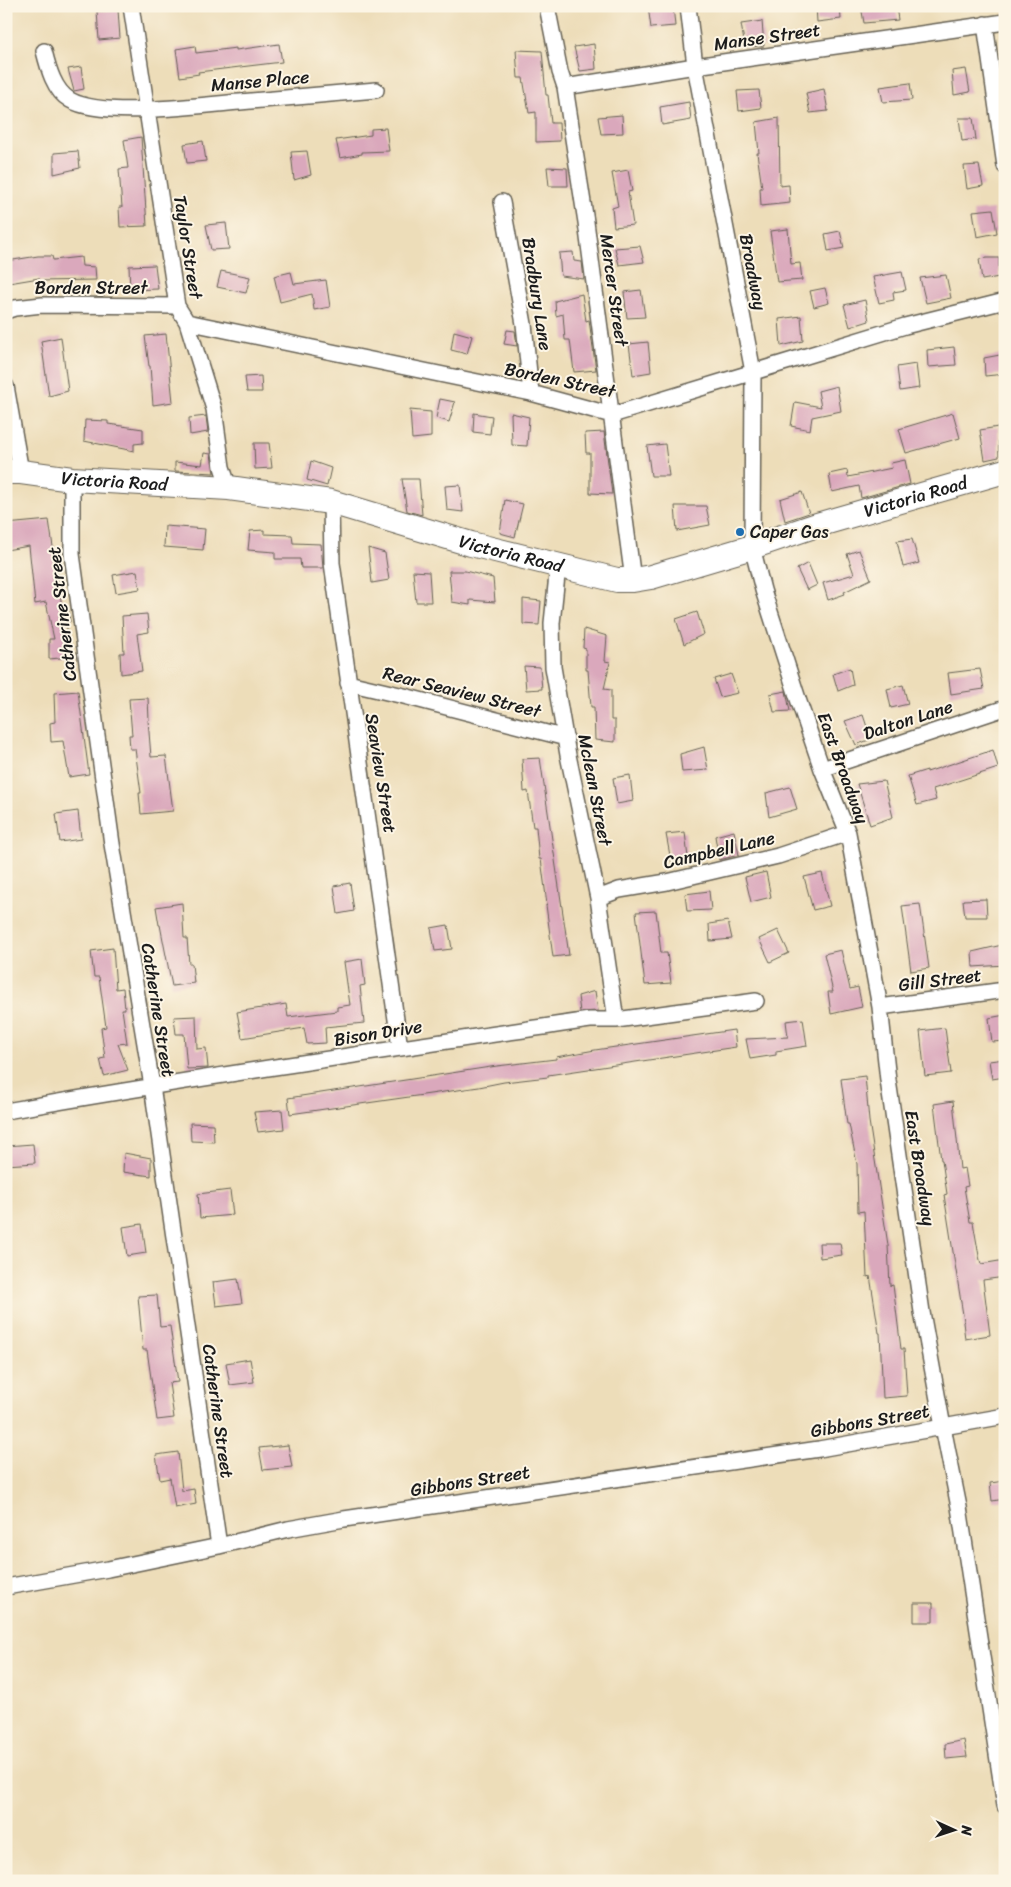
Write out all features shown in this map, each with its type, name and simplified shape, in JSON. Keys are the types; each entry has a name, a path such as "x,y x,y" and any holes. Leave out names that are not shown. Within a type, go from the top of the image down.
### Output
{"main road":[{"name":"Victoria Road","path":"14,472 72,479 229,488 331,502 471,544 617,580 634,580 651,577 752,547 817,525 1005,471"}],"street":[{"name":"Taylor Street","path":"131,6 177,306 187,322 214,409 222,468 229,488"},
{"name":"Mercer Street","path":"547,6 560,72 565,87 586,222 634,580"},
{"name":"Broadway","path":"688,6 695,66 753,372 752,547"},
{"name":"Manse Street","path":"565,87 695,66 1005,22"},
{"path":"985,24 1005,166"},
{"name":"Manse Place","path":"44,51 57,87 71,101 105,108 148,110 376,90"},
{"name":"Bradbury Lane","path":"502,202 524,324 532,393"},
{"name":"Borden Street","path":"187,322 532,393 612,415 905,326 1005,301"},
{"name":"Borden Street","path":"6,311 15,308 42,306 177,306"},
{"path":"6,386 14,472"},
{"name":"Catherine Street","path":"72,479 72,554 112,844 152,1086 219,1546"},
{"name":"Seaview Street","path":"331,502 331,551 400,1048"},
{"name":"East Broadway","path":"752,547 775,627 822,768 848,833 880,1007 888,1080 921,1302 959,1507 1005,1806"},
{"name":"Mclean Street","path":"558,566 552,623 553,667 559,709 598,898 616,1020"},
{"name":"Rear Seaview Street","path":"348,683 414,698 566,738"},
{"name":"Dalton Lane","path":"822,768 1005,708"},
{"name":"Campbell Lane","path":"598,898 619,890 667,882 743,862 778,856 848,833"},
{"name":"Gill Street","path":"880,1007 1005,990"},
{"name":"Bison Drive","path":"6,1111 152,1086 400,1048 590,1020 616,1020 756,1000"},
{"name":"Gibbons Street","path":"6,1587 108,1569 219,1546 288,1529 344,1519 819,1450 1005,1416"}],"building":[{"path":"648,6 673,6 675,26 651,28"},
{"path":"816,6 840,6 841,19 817,22"},
{"path":"861,6 896,6 898,20 864,23"},
{"path":"118,10 120,38 99,40 97,11"},
{"path":"762,21 764,46 745,47 741,24"},
{"path":"279,44 282,62 198,72 199,74 180,77 176,49 195,46 196,53"},
{"path":"594,44 596,69 580,71 574,47"},
{"path":"516,50 542,51 551,123 559,123 560,141 536,142 536,112 529,113 523,78 518,78"},
{"path":"81,67 84,89 74,91 68,69"},
{"path":"966,69 970,92 954,95 952,71"},
{"path":"910,83 912,100 883,102 880,87"},
{"path":"824,89 828,111 810,113 806,93"},
{"path":"759,90 761,108 739,111 737,91"},
{"path":"689,102 691,120 662,125 660,107"},
{"path":"622,115 623,133 601,134 598,117"},
{"path":"779,118 780,186 789,185 790,203 761,206 760,188 762,188 757,153 759,153 756,122"},
{"path":"959,118 973,118 976,139 962,141"},
{"path":"386,128 389,151 362,152 362,154 340,158 336,140 371,135 371,129"},
{"path":"141,137 147,226 120,227 119,207 122,207 119,169 128,168 124,140"},
{"path":"203,141 206,161 187,163 184,144"},
{"path":"78,151 80,168 54,174 54,153"},
{"path":"307,151 311,175 294,180 291,152"},
{"path":"979,165 983,186 967,189 964,166"},
{"path":"547,167 567,168 568,186 549,186"},
{"path":"628,170 632,191 628,192 633,225 614,227 612,208 618,206 612,173"},
{"path":"993,209 997,233 977,237 973,211"},
{"path":"226,223 229,249 211,250 206,225"},
{"path":"788,229 791,264 800,263 802,280 777,282 770,231"},
{"path":"840,231 844,248 828,251 825,234"},
{"path":"640,246 644,262 619,265 615,248"},
{"path":"573,252 574,261 582,262 584,279 561,276 559,253"},
{"path":"38,256 52,256 53,260 81,257 82,266 95,267 96,280 39,281 39,278 9,283 7,261"},
{"path":"999,258 999,277 982,280 979,259"},
{"path":"155,265 158,289 130,290 129,266"},
{"path":"221,271 250,277 246,293 217,287"},
{"path":"291,272 294,284 326,280 330,307 314,310 312,294 280,302 274,276"},
{"path":"902,272 906,290 893,292 894,300 879,303 873,277"},
{"path":"946,275 951,298 926,303 920,278"},
{"path":"825,288 829,303 814,307 810,291"},
{"path":"641,290 645,317 627,318 624,292"},
{"path":"582,294 586,321 589,320 596,370 574,372 570,340 565,340 563,314 556,316 555,301"},
{"path":"865,300 869,321 850,327 844,305"},
{"path":"801,316 803,341 781,346 779,319"},
{"path":"507,330 515,331 517,346 504,344"},
{"path":"454,331 472,336 467,354 451,350"},
{"path":"166,334 173,402 153,405 150,366 145,336"},
{"path":"61,337 68,391 49,396 41,341"},
{"path":"648,342 651,372 633,375 629,344"},
{"path":"954,347 956,365 928,367 927,350"},
{"path":"1005,354 1005,374 985,376 984,358"},
{"path":"916,364 919,388 900,391 897,367"},
{"path":"261,376 262,392 247,392 245,377"},
{"path":"837,386 841,411 812,417 810,430 791,426 795,402 821,407 818,391"},
{"path":"440,399 455,402 449,422 436,418"},
{"path":"410,410 431,412 431,437 412,439"},
{"path":"474,413 492,416 490,434 473,432"},
{"path":"511,413 529,417 527,446 512,445"},
{"path":"953,413 960,438 906,453 899,429"},
{"path":"206,416 208,432 190,435 189,418"},
{"path":"85,420 108,421 108,424 143,429 143,443 134,444 134,451 84,441"},
{"path":"998,427 999,457 985,460 980,430"},
{"path":"604,432 612,494 590,493 590,453 586,453 585,433"},
{"path":"254,443 269,443 272,468 255,469"},
{"path":"665,444 669,476 651,476 647,446"},
{"path":"204,453 211,454 214,473 175,471 175,462 202,465"},
{"path":"905,460 910,484 861,498 859,486 832,492 829,474 847,470 848,477 892,468 891,463"},
{"path":"311,461 331,468 327,486 307,480"},
{"path":"402,479 419,479 422,515 407,511"},
{"path":"460,485 463,512 447,510 445,486"},
{"path":"802,492 809,513 785,521 780,499"},
{"path":"505,500 523,504 515,537 500,533"},
{"path":"675,506 706,506 710,525 677,531"},
{"path":"49,520 62,607 68,606 70,622 66,622 71,657 49,659 49,639 54,639 46,602 35,604 29,546 6,550 6,524"},
{"path":"165,526 205,529 203,550 164,547"},
{"path":"264,530 264,534 292,535 293,543 321,544 323,568 301,568 300,559 275,559 275,552 248,550 250,531"},
{"path":"912,539 919,563 903,567 897,541"},
{"path":"368,548 385,553 389,580 372,583"},
{"path":"859,550 871,579 844,592 845,594 828,600 823,583 854,574 847,554"},
{"path":"808,563 817,585 807,590 797,569"},
{"path":"137,571 140,589 116,593 113,575"},
{"path":"413,571 429,572 431,602 416,602"},
{"path":"449,571 465,571 493,578 495,602 470,600 470,605 452,602"},
{"path":"523,599 541,601 539,625 523,624"},
{"path":"697,612 704,634 684,644 676,619"},
{"path":"147,614 149,632 137,634 142,671 121,674 120,653 124,653 122,616"},
{"path":"584,629 607,636 605,661 610,662 604,689 611,690 611,720 615,720 615,742 595,740 594,707 591,707 588,670 586,670 586,649 583,648"},
{"path":"524,666 540,667 542,689 526,690"},
{"path":"850,668 853,685 838,691 833,674"},
{"path":"980,669 984,689 951,694 948,673"},
{"path":"731,674 738,693 720,697 714,679"},
{"path":"903,685 908,704 891,708 887,689"},
{"path":"78,691 89,774 69,777 63,741 51,742 50,723 55,722 54,693"},
{"path":"786,691 790,711 774,712 770,694"},
{"path":"148,698 151,757 166,756 173,811 141,814 139,793 141,793 135,749 130,749 129,735 132,735 129,699"},
{"path":"863,715 871,739 856,745 845,721"},
{"path":"704,747 708,770 682,772 680,754"},
{"path":"993,750 998,768 933,789 936,800 917,805 908,776 927,770 927,772"},
{"path":"540,758 569,955 553,957 536,827 533,827 528,791 524,792 522,759"},
{"path":"630,775 633,801 617,804 613,778"},
{"path":"884,781 893,817 870,825 857,784"},
{"path":"790,787 797,809 769,817 766,793"},
{"path":"78,811 81,839 60,842 56,814"},
{"path":"734,831 739,855 719,860 715,836"},
{"path":"685,832 688,858 671,861 666,834"},
{"path":"766,872 771,897 751,902 745,877"},
{"path":"822,873 830,906 813,910 804,877"},
{"path":"350,883 354,911 338,914 334,886"},
{"path":"709,891 711,910 687,911 685,894"},
{"path":"986,899 987,917 965,917 963,900"},
{"path":"182,903 184,938 187,938 189,964 192,964 194,983 172,986 156,907"},
{"path":"920,904 929,968 911,971 902,906"},
{"path":"656,911 661,953 667,953 671,983 645,985 636,912"},
{"path":"728,921 732,939 710,941 709,924"},
{"path":"448,925 452,949 435,951 431,928"},
{"path":"778,930 789,953 770,962 759,939"},
{"path":"1002,945 1005,965 973,967 972,952"},
{"path":"113,948 116,989 123,988 125,1009 122,1009 127,1043 118,1044 128,1070 104,1076 100,1059 105,1058 101,1028 106,1027 99,977 94,977 91,951"},
{"path":"841,950 850,989 858,987 862,1007 831,1014 828,992 833,992 824,954"},
{"path":"362,959 365,985 360,986 364,1023 325,1027 326,1043 307,1044 304,1028 242,1038 237,1012 286,1004 288,1017 337,1011 337,1007 350,1005 344,962"},
{"path":"595,991 598,1011 580,1012 578,996"},
{"path":"1005,1015 1005,1041 992,1042 989,1018"},
{"path":"196,1016 197,1049 206,1048 208,1068 187,1069 184,1034 176,1034 174,1017"},
{"path":"803,1019 807,1046 776,1051 776,1055 750,1059 746,1039 788,1037 786,1021"},
{"path":"945,1028 951,1073 925,1076 920,1031"},
{"path":"734,1030 736,1047 548,1075 548,1077 290,1114 288,1098 497,1066 556,1059 556,1057 595,1050"},
{"path":"1005,1059 1005,1077 992,1079 989,1061"},
{"path":"865,1076 869,1121 888,1245 890,1286 893,1285 901,1349 904,1349 907,1396 883,1398 880,1333 870,1276 867,1277 864,1211 858,1212 857,1164 849,1124 847,1124 841,1079"},
{"path":"953,1101 960,1169 965,1168 968,1186 964,1187 970,1222 973,1222 981,1264 1005,1260 1005,1277 983,1280 990,1335 965,1339 964,1321 944,1195 947,1194 934,1104"},
{"path":"282,1110 284,1129 258,1132 254,1112"},
{"path":"190,1123 213,1124 214,1142 191,1141"},
{"path":"33,1144 35,1163 6,1165 6,1146"},
{"path":"124,1153 151,1158 151,1176 123,1172"},
{"path":"230,1190 233,1215 200,1218 198,1194"},
{"path":"142,1224 146,1253 127,1256 123,1227"},
{"path":"819,1243 840,1243 842,1255 820,1258"},
{"path":"238,1279 242,1303 216,1306 213,1282"},
{"path":"157,1295 160,1327 170,1326 178,1382 169,1383 174,1418 157,1420 147,1350 143,1350 138,1296"},
{"path":"250,1359 254,1382 230,1385 226,1363"},
{"path":"288,1445 292,1467 263,1470 259,1448"},
{"path":"178,1452 182,1491 194,1489 196,1504 175,1508 170,1478 160,1480 156,1455"},
{"path":"1005,1481 1005,1499 992,1501 990,1483"},
{"path":"914,1603 933,1603 933,1622 914,1622"},
{"path":"964,1740 967,1757 946,1759 945,1744"}],"place":[{"name":"Caper Gas","path":"740,532"}]}
